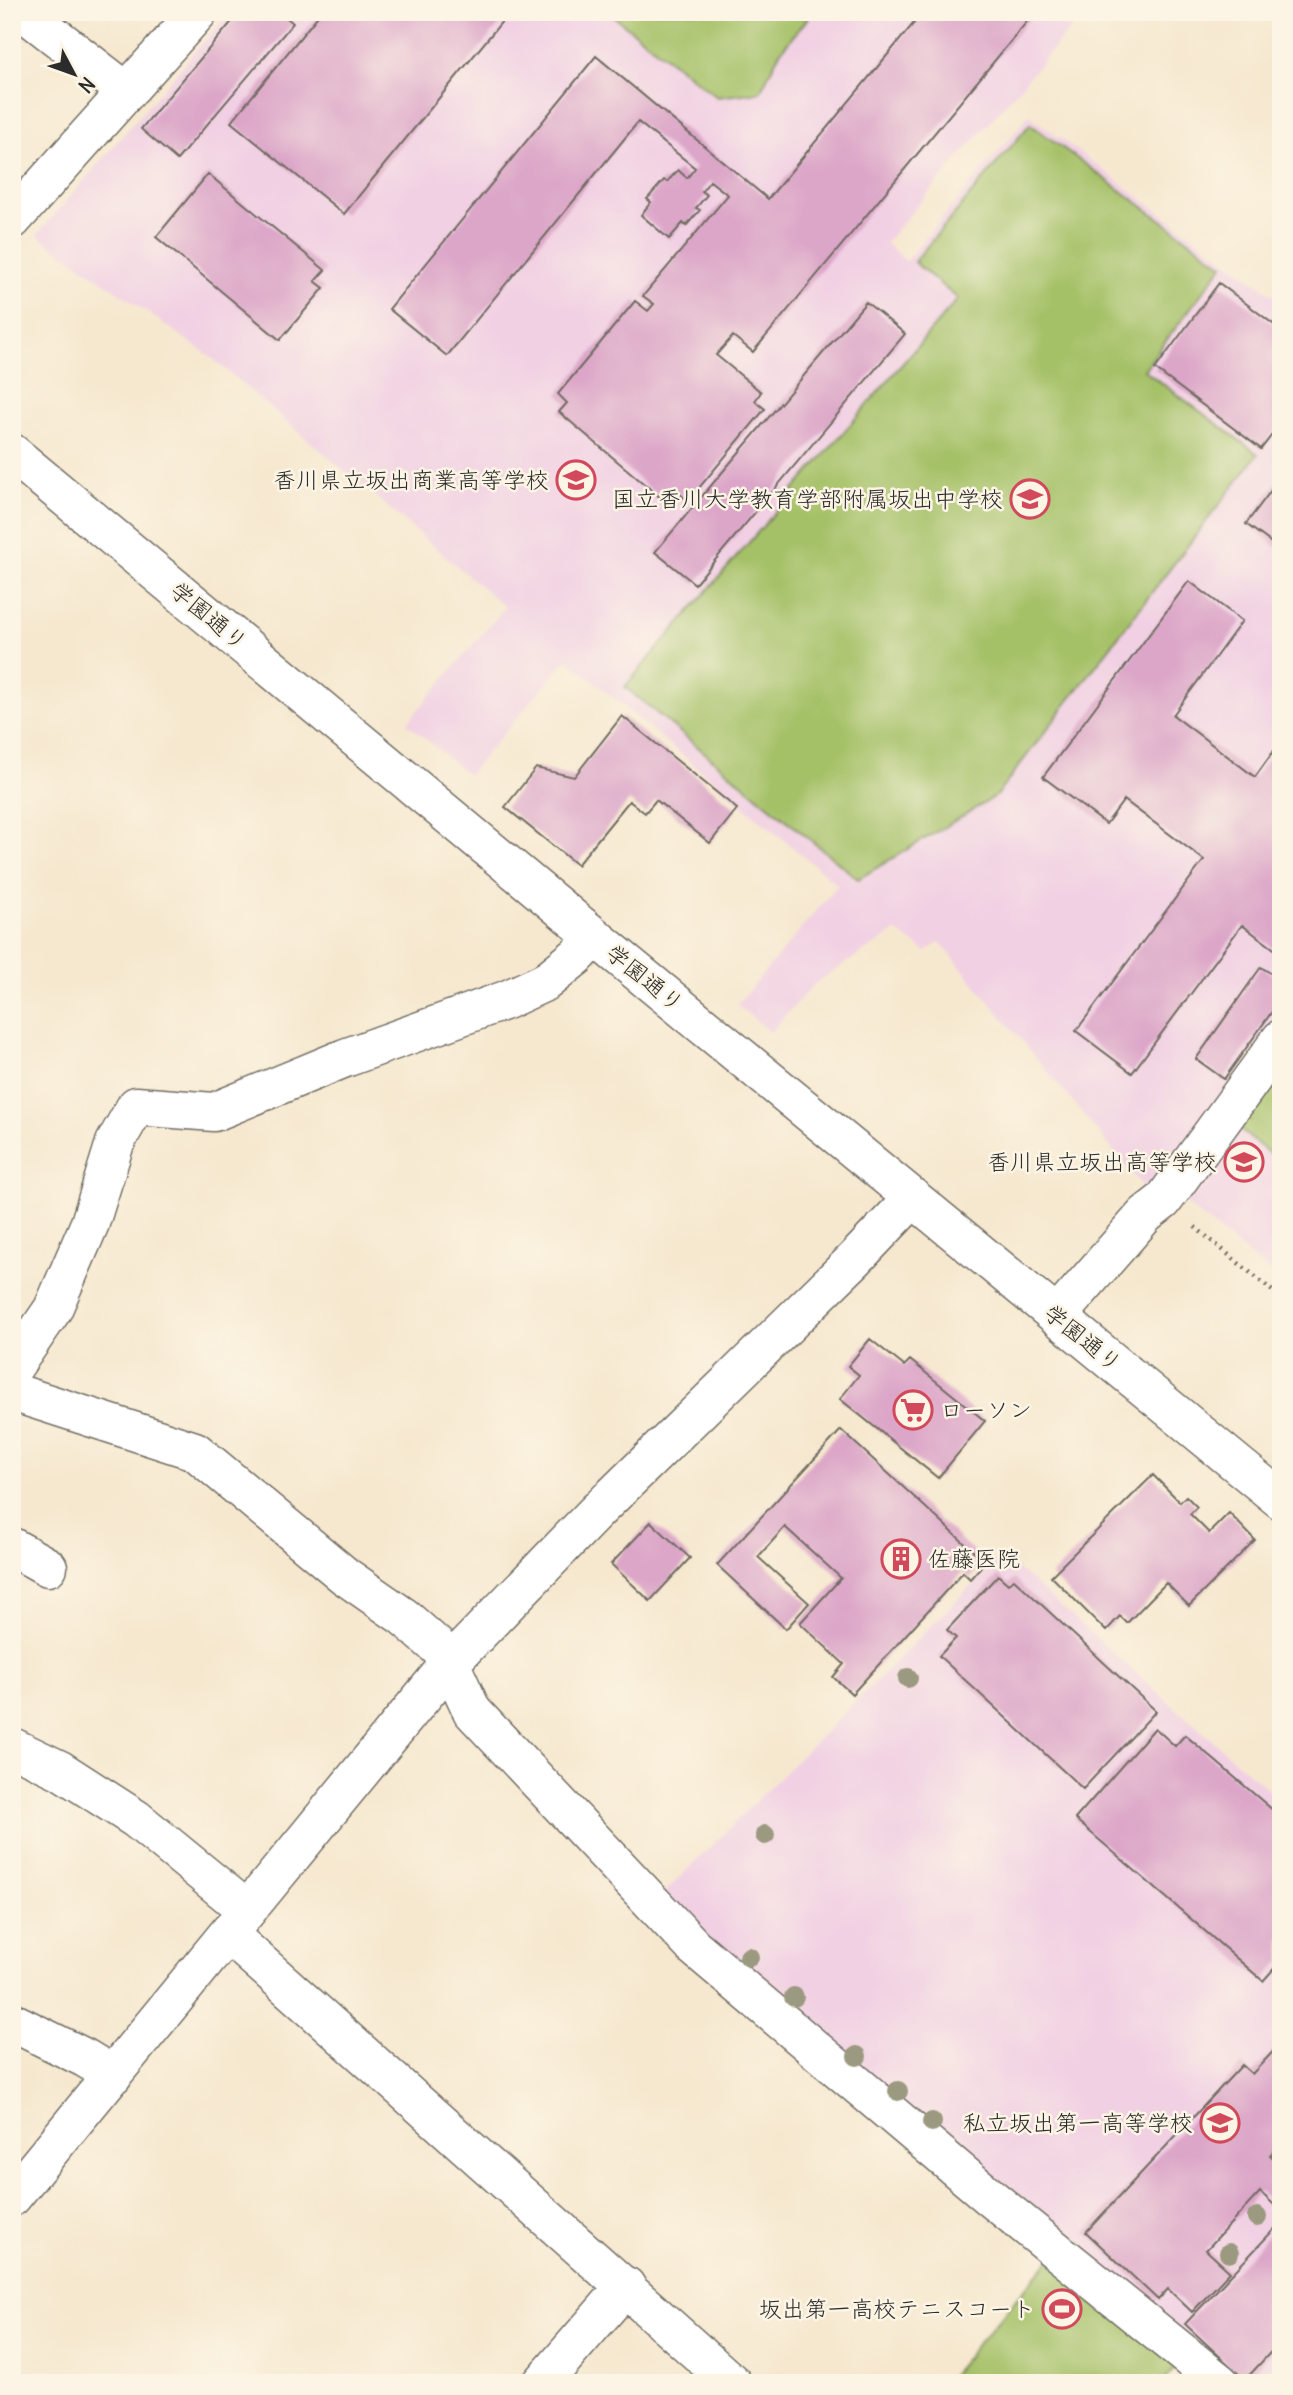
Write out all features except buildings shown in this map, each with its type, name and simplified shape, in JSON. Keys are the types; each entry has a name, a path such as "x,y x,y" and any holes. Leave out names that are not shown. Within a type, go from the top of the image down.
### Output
{"street":[{"path":"24,12 127,92"},
{"path":"12,220 198,12"},
{"name":"学園通り","path":"12,453 595,937 1281,1500"},
{"path":"12,1369 53,1309 90,1223 114,1143 136,1106 214,1112 345,1058 516,996 545,982 595,937"},
{"path":"1056,1316 1144,1216 1163,1201 1281,1038"},
{"path":"16,2185 113,2075 450,1663 596,1512 855,1260 913,1198"},
{"path":"12,1391 195,1451 345,1576 404,1617 439,1648 450,1663 472,1711 694,1947 990,2197 1220,2383"},
{"path":"12,1547 48,1567"},
{"path":"12,1747 60,1770 136,1819 238,1922 733,2383"},
{"path":"12,2022 113,2075"},
{"path":"542,2383 626,2286"}],"path":[{"path":"1163,1201 1281,1298"}],"shaded area":[{"path":"229,12 1085,12 885,243 906,261 1029,115 1281,301 1281,1013 1150,1195 940,942 926,952 896,931 815,983 770,1032 737,1005 838,885 567,659 468,775 407,723 505,607 207,354 37,235"},
{"name":"香川県立坂出高等学校","path":"1281,1060 1281,1281 1180,1199"},
{"path":"1002,1555 1281,1801 1281,2383 1228,2383 658,1899"}],"green space":[{"path":"608,12 813,12 780,52 760,92 717,97"},
{"path":"1030,124 1223,265 1144,370 1258,454 996,796 858,879 625,687 958,299 914,262"},
{"path":"1281,1060 1281,1163 1234,1125"},
{"name":"坂出第一高校テニスコート","path":"1054,2255 1179,2363 1162,2383 944,2383"}],"place":[{"name":"香川県立坂出商業高等学校","path":"576,480"},
{"name":"国立香川大学教育学部附属坂出中学校","path":"1030,499"},
{"name":"香川県立坂出高等学校","path":"1244,1162"},
{"name":"ローソン","path":"913,1410"},
{"name":"佐藤医院","path":"901,1559"},
{"name":"私立坂出第一高等学校","path":"1220,2123"},
{"name":"坂出第一高校テニスコート","path":"1062,2309"}]}
